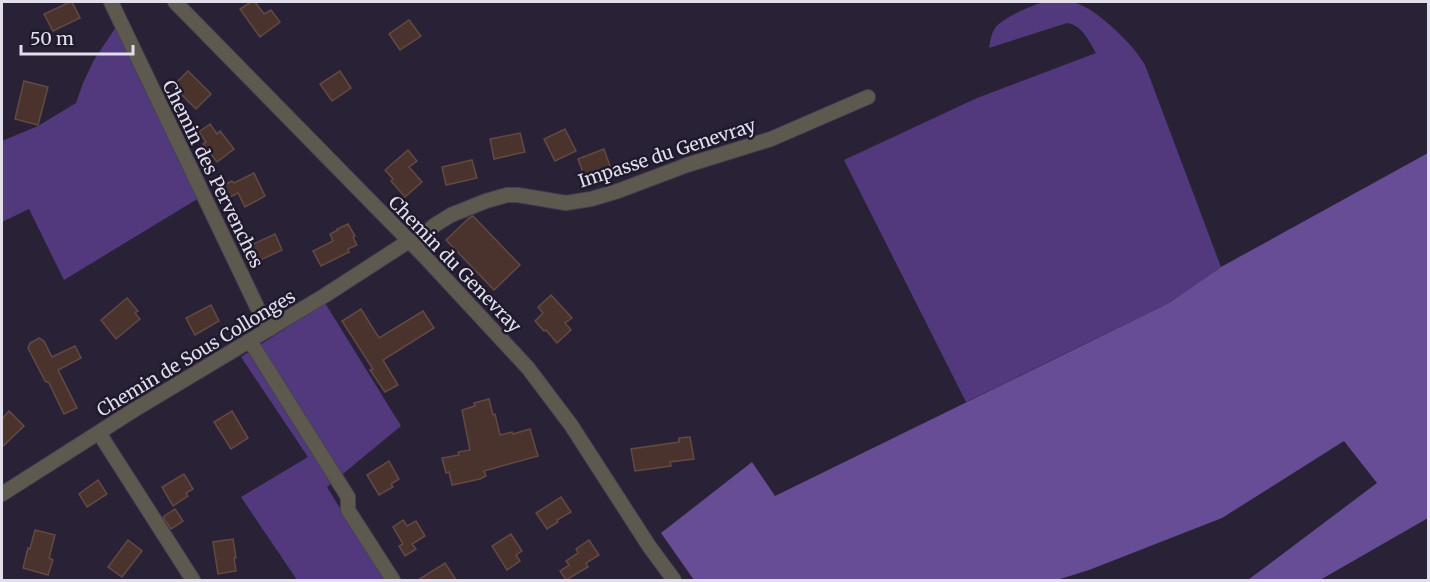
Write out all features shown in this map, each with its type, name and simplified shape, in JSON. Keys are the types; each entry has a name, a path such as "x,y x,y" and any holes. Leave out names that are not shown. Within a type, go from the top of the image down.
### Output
{"street":[{"name":"Chemin des Pervenches","path":"111,2 216,223 270,329"},
{"name":"Chemin du Genevray","path":"175,2 502,338 528,368 553,398 649,546 674,580"},
{"name":"Impasse du Genevray","path":"410,243 451,215 486,201 507,195 566,202 591,199 687,165 771,139 868,97"},
{"name":"Chemin de Sous Collonges","path":"2,494 134,410 410,243"},
{"path":"250,341 348,497 348,510 393,580"},
{"path":"99,433 193,580"}],"shaded area":[{"path":"1044,2 1068,2 1085,7 1115,29 1140,57 1221,267 1169,303 966,402 844,160 977,98 1096,53 1081,30 1067,23 989,48 993,32 1002,21 1024,9"},
{"path":"116,27 199,198 64,280 29,209 2,222 2,141 38,126 76,103 94,60"},
{"path":"1428,153 1428,518 1320,580 1248,580 1377,483 1344,441 1222,518 1089,570 1057,580 694,580 661,533 752,462 775,496 1169,303 1221,267"},
{"path":"325,303 401,426 327,487 384,580 297,580 241,497 308,457 241,357"}],"building":[{"path":"70,2 80,18 53,31 44,14"},
{"path":"255,2 264,14 271,10 280,22 260,37 240,9"},
{"path":"409,20 421,36 400,50 389,34"},
{"path":"188,71 211,94 196,109 173,86"},
{"path":"340,71 351,88 332,101 320,84"},
{"path":"24,81 48,87 38,125 15,119"},
{"path":"210,124 217,134 220,131 234,149 217,162 203,144 206,142 199,132"},
{"path":"565,129 576,151 555,161 544,139"},
{"path":"520,133 525,152 494,159 490,139"},
{"path":"604,149 611,169 585,178 578,159"},
{"path":"408,150 417,161 409,167 422,182 405,197 385,170"},
{"path":"472,160 477,178 446,185 442,167"},
{"path":"254,173 265,196 245,207 238,193 224,200 218,188"},
{"path":"473,216 520,265 494,290 446,240"},
{"path":"348,224 357,245 348,249 349,252 321,266 313,251 333,241 330,234"},
{"path":"275,234 282,250 254,263 247,247"},
{"path":"551,295 572,318 565,323 571,330 557,343 535,321 543,313 538,307"},
{"path":"127,298 138,311 135,313 140,319 116,339 101,320"},
{"path":"211,305 219,321 195,335 186,318"},
{"path":"361,309 379,338 423,311 434,328 383,360 398,385 385,392 342,321"},
{"path":"39,338 44,341 52,357 75,346 81,358 58,370 77,408 64,414 28,348 30,343"},
{"path":"489,399 500,435 530,429 538,456 484,471 486,476 480,479 452,485 442,458 470,450 462,410 475,406 474,403"},
{"path":"9,411 24,426 2,447 2,419"},
{"path":"232,411 248,438 231,449 214,422"},
{"path":"690,437 694,459 670,462 671,466 635,471 631,449 679,442 679,438"},
{"path":"389,461 399,479 391,484 393,487 379,495 367,475"},
{"path":"184,474 193,489 186,493 188,496 173,506 162,487"},
{"path":"98,480 107,494 87,507 79,494"},
{"path":"561,497 571,512 547,529 536,513"},
{"path":"175,509 183,521 171,529 163,517"},
{"path":"403,520 407,526 416,521 425,536 412,544 416,549 405,556 399,546 403,544 393,527"},
{"path":"35,530 55,535 49,558 53,560 48,575 23,568"},
{"path":"511,534 522,551 516,555 520,561 507,570 492,546"},
{"path":"233,539 236,571 218,574 213,542"},
{"path":"128,540 142,551 122,577 108,567"},
{"path":"589,540 599,555 586,563 588,567 566,580 560,571 569,565 566,561 578,553 576,549"},
{"path":"445,563 456,580 418,580"}]}
